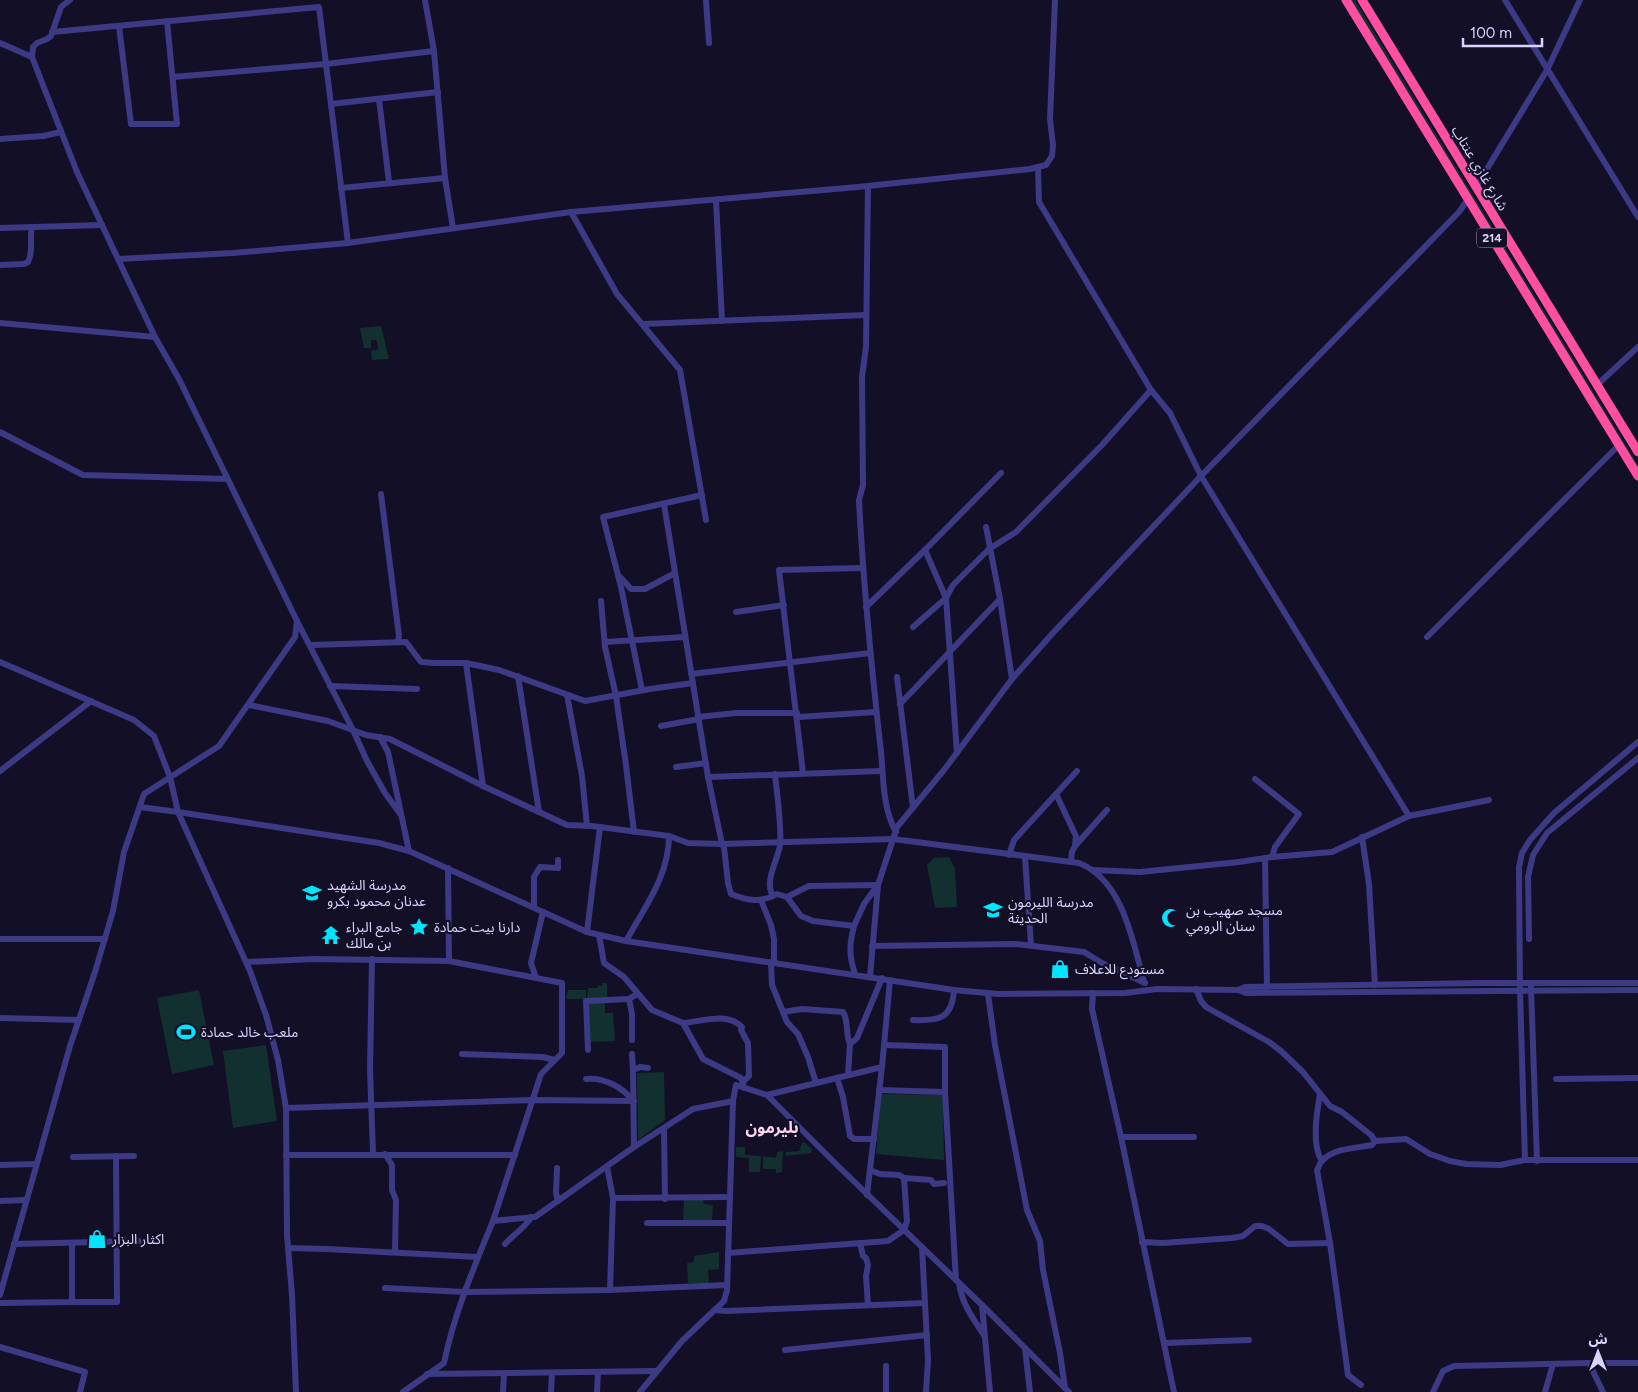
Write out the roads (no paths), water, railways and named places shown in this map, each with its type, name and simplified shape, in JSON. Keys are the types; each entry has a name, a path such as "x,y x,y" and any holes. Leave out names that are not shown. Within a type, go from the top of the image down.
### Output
{"highway":[{"name":"214","path":"1346,0 1638,476"},
{"name":"شارع غازي عنتاب","path":"1362,0 1638,452"}],"street":[{"path":"55,0 61,7"},
{"path":"70,0 61,7 51,36 33,47 32,57 77,172 155,337 179,379 367,761 380,785 401,815"},
{"path":"425,0 434,51 445,178 452,228"},
{"path":"706,0 708,43"},
{"path":"118,259 233,253 348,243 571,212 868,186 1046,165 1052,156 1053,145 1050,119 1055,0"},
{"path":"1505,0 1638,217"},
{"path":"1476,187 1547,70 1580,0"},
{"path":"52,32 319,7 348,243"},
{"path":"119,26 132,124 177,124 167,21"},
{"path":"0,43 32,57"},
{"path":"172,77 326,64 434,51"},
{"path":"331,104 438,92"},
{"path":"379,100 389,182"},
{"path":"0,139 43,136 61,132"},
{"path":"1038,167 1039,202 1150,390 1170,413 1201,476 1409,816"},
{"path":"341,188 445,178"},
{"path":"868,186 866,347 862,377 863,484 859,500 862,568 882,771 890,822 895,835"},
{"path":"870,977 878,885 897,827 1012,679 1052,634 1201,476 1459,212 1468,199"},
{"path":"716,200 722,321"},
{"path":"571,212 617,294 680,370 706,520"},
{"path":"0,228 102,224"},
{"path":"0,265 24,264 28,262 31,254 30,235 32,227"},
{"path":"643,324 866,316"},
{"path":"0,323 155,337"},
{"path":"1597,385 1638,347"},
{"path":"912,627 946,598 953,585 989,549 1016,532 1102,445 1150,390"},
{"path":"0,432 83,475 227,479"},
{"path":"1427,637 1619,445"},
{"path":"866,607 1001,473"},
{"path":"381,494 399,636 398,642"},
{"path":"642,690 618,574 603,518 702,496"},
{"path":"664,504 708,777 724,847 728,883 732,894 742,899 761,900 777,894 787,896 809,886 878,885"},
{"path":"986,527 1000,599 1012,679"},
{"path":"925,550 946,598 956,753"},
{"path":"803,774 779,570 862,568"},
{"path":"618,574 631,589 645,589 674,573"},
{"path":"900,704 1000,599"},
{"path":"601,601 605,642 616,696 634,832"},
{"path":"736,612 784,605"},
{"path":"0,1295 36,1164 113,911 124,852 144,794 219,746 295,637 297,621"},
{"path":"605,642 685,638"},
{"path":"310,645 406,642 421,662 466,663 499,670 585,701 693,683"},
{"path":"691,674 870,653"},
{"path":"0,662 134,720 154,736 170,777 178,812 247,962 266,1015 278,1060 286,1108 287,1235 296,1392"},
{"path":"466,663 483,786"},
{"path":"518,676 539,812"},
{"path":"897,677 913,808"},
{"path":"330,686 417,689"},
{"path":"568,695 582,776 587,826"},
{"path":"0,771 91,701"},
{"path":"249,705 328,721 366,735 390,739 483,786 567,825 600,827 669,836 688,844 780,842 895,835 1025,857 1071,861 1092,870 1109,887 1128,921 1144,982"},
{"path":"661,726 736,713 797,715 876,712"},
{"path":"380,737 388,752 409,850"},
{"path":"1525,1160 1520,991 1519,867 1522,852 1554,813 1638,742"},
{"path":"1529,939 1528,877 1532,855 1547,833 1638,758"},
{"path":"676,767 706,763"},
{"path":"708,777 882,771"},
{"path":"1009,854 1014,840 1077,771"},
{"path":"773,896 770,892 772,875 780,842 775,774"},
{"path":"1255,779 1299,814 1268,857 1267,988"},
{"path":"1056,794 1076,836 1075,846"},
{"path":"1092,870 1140,872 1268,857 1332,852 1409,816 1489,800"},
{"path":"140,807 379,843 409,850 587,932 626,942 954,990 988,994 1125,993 1151,990 1238,990 1245,988 1520,991 1638,990"},
{"path":"1071,861 1075,846 1107,810"},
{"path":"587,932 600,827"},
{"path":"626,942 660,881 669,848 669,836"},
{"path":"1362,837 1369,884 1375,985"},
{"path":"1025,857 1031,945"},
{"path":"534,907 534,877 540,867 558,868 558,860"},
{"path":"448,868 448,961"},
{"path":"855,974 850,958 850,942 854,926 864,904 878,885"},
{"path":"1520,894 1528,894"},
{"path":"787,896 800,916 813,921 854,926"},
{"path":"761,900 771,925 774,939 772,985 787,1022 798,1034 816,1083"},
{"path":"536,978 531,963 544,912"},
{"path":"599,935 604,963 624,977 652,1010 683,1023 723,1018 742,1027 748,1043 749,1076 743,1085"},
{"path":"0,939 105,939"},
{"path":"872,946 1031,945 1084,952 1102,963 1144,982 1151,990"},
{"path":"247,962 297,960 448,961 562,983 562,1053 541,1074 493,1221 465,1292 448,1343 444,1363 403,1392"},
{"path":"372,960 370,1069 373,1154"},
{"path":"850,1044 857,1038 882,978"},
{"path":"868,1195 890,980"},
{"path":"1530,983 1537,1161"},
{"path":"1238,990 1246,993 1364,989 1375,985 1638,983"},
{"path":"1196,989 1206,1007 1269,1042 1282,1052 1303,1072 1330,1106 1342,1112 1375,1141"},
{"path":"913,1020 938,1019 949,1012 953,1003 954,990"},
{"path":"1093,993 1092,1008 1174,1392"},
{"path":"588,1050 586,1001 629,999 637,994"},
{"path":"988,994 994,1045 1027,1210 1040,1242 1043,1270 1067,1390"},
{"path":"629,999 632,1014 632,1040"},
{"path":"782,1012 802,1009 843,1012 846,1016 847,1039 850,1044 848,1075"},
{"path":"0,1018 79,1020"},
{"path":"683,1023 704,1059 741,1078 743,1085"},
{"path":"884,1045 944,1047 945,1092 958,1281 961,1296 985,1336"},
{"path":"462,1054 543,1057 554,1060"},
{"path":"632,1054 634,1070 634,1147"},
{"path":"634,1070 640,1067 648,1068"},
{"path":"768,1095 882,1067"},
{"path":"1522,1077 1534,1076"},
{"path":"837,1078 843,1097 850,1136 854,1139 874,1139"},
{"path":"1556,1079 1638,1078"},
{"path":"586,1079 600,1079 609,1083 627,1093 633,1101"},
{"path":"640,1392 682,1341 724,1301 727,1285 733,1101 736,1085 743,1085 768,1095 1067,1390"},
{"path":"879,1090 945,1092"},
{"path":"1320,1094 1317,1108 1316,1146 1322,1161"},
{"path":"286,1108 532,1100 633,1101"},
{"path":"493,1221 535,1216 634,1147 693,1109 733,1101"},
{"path":"664,1129 665,1199"},
{"path":"1121,1137 1194,1137"},
{"path":"1361,1385 1348,1375 1318,1170 1322,1161 1337,1152 1372,1145 1375,1141 1406,1139 1430,1154 1466,1164 1500,1165 1525,1160 1638,1160"},
{"path":"385,1154 392,1165 392,1190 396,1200 395,1252"},
{"path":"286,1155 515,1155"},
{"path":"0,1303 118,1302 116,1156"},
{"path":"72,1157 134,1156"},
{"path":"0,1165 36,1164"},
{"path":"607,1167 613,1198 610,1290"},
{"path":"557,1168 556,1193 558,1201"},
{"path":"870,1170 880,1174 932,1180 934,1184 944,1184"},
{"path":"728,1253 888,1241 904,1230 907,1221 904,1178"},
{"path":"613,1198 730,1197"},
{"path":"0,1201 26,1200"},
{"path":"505,1244 518,1230 529,1223 531,1217"},
{"path":"647,1223 729,1223"},
{"path":"1142,1242 1164,1243 1232,1238 1243,1236 1255,1226 1262,1226 1269,1229 1288,1244 1330,1243"},
{"path":"14,1244 139,1241"},
{"path":"72,1242 72,1302"},
{"path":"860,1243 863,1256 866,1258 868,1265 866,1276 868,1305"},
{"path":"922,1247 928,1360 926,1392"},
{"path":"289,1248 395,1252 478,1258"},
{"path":"386,1288 465,1292 610,1290 727,1285"},
{"path":"715,1310 925,1303"},
{"path":"982,1305 990,1392"},
{"path":"785,1350 927,1335"},
{"path":"1164,1343 1249,1340"},
{"path":"0,1347 85,1372 80,1392"},
{"path":"1026,1348 1030,1392"},
{"path":"1589,1363 1603,1392"},
{"path":"1433,1392 1443,1372 1454,1366 1638,1363"},
{"path":"1545,1392 1553,1364"},
{"path":"886,1366 886,1392"},
{"path":"427,1374 656,1371"},
{"path":"597,1392 598,1372"},
{"path":"503,1392 504,1373"},
{"path":"551,1392 552,1373"}],"place":[{"name":"مدرسة الشهيد عدنان محمود بكرو","path":"312,893"},
{"name":"مدرسة الليرمون الحديثة","path":"993,910"},
{"name":"مسجد صهيب بن سنان الرومي","path":"1171,918"},
{"name":"دارنا بيت حمادة","path":"419,927"},
{"name":"جامع البراء بن مالك","path":"331,935"},
{"name":"مستودع للاعلاف","path":"1060,969"},
{"name":"ملعب خالد حمادة","path":"186,1032"},
{"name":"اكثار البزار","path":"97,1239"}],"district":[{"name":"بليرمون","path":"772,1127"}]}
